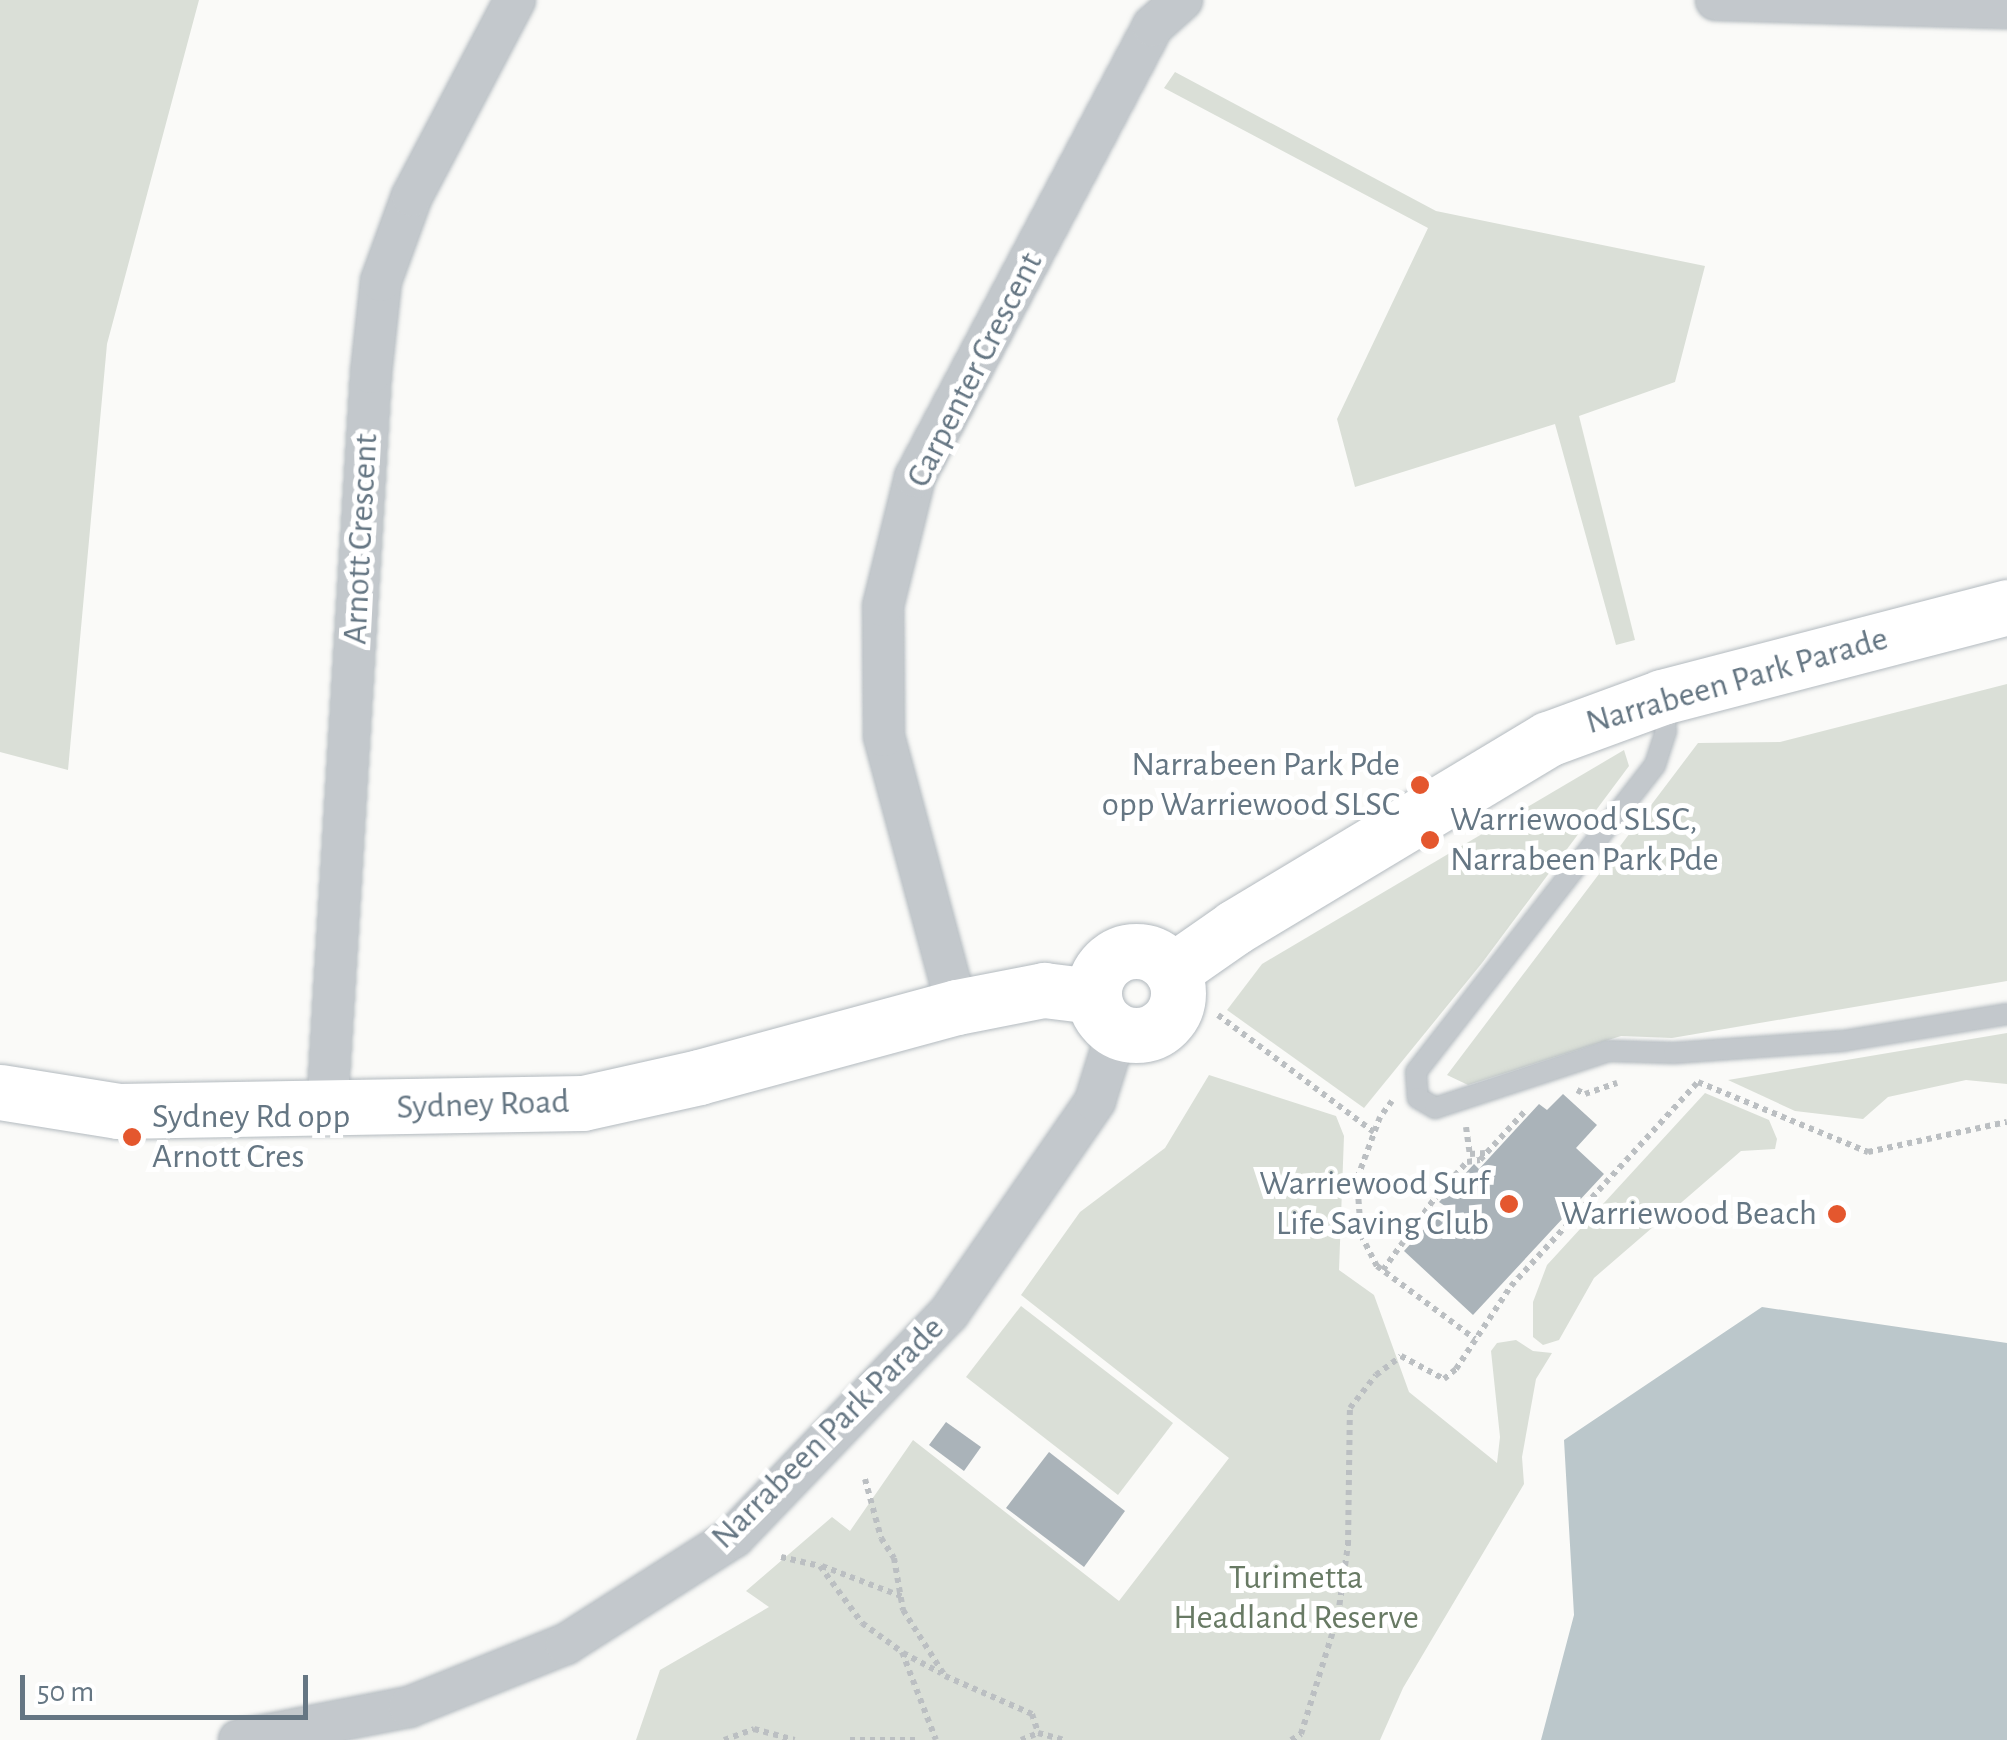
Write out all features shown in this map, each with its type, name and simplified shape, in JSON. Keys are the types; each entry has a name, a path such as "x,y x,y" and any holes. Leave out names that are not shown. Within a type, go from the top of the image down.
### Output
{"street":[{"name":"Arnott Crescent","path":"327,1110 370,373 382,281 412,196 515,0"},
{"name":"Carpenter Crescent","path":"956,1007 884,736 883,606 915,477 1153,26 1182,0"},
{"path":"1716,0 2007,8"},
{"name":"Narrabeen Park Parade","path":"239,1740 409,1708 566,1644 734,1536 949,1313 1095,1101 1105,1013 1101,969 1124,952 1151,954 1172,972 1235,926 1548,739 1662,697 2007,606"},
{"path":"956,1007 1044,990 1105,1013"},
{"name":"Sydney Road","path":"0,1092 118,1111 583,1103 699,1078 956,1007"}],"lane":[{"path":"1662,697 1666,731 1656,765 1416,1072 1418,1098 1435,1108 1608,1051 1674,1053 1843,1041 2007,1014"}],"path":[{"path":"1218,1015 1374,1132"},
{"path":"1416,1072 1380,1117 1357,1179 1361,1235 1382,1270 1475,1338"},
{"path":"1292,1740 1301,1734 1338,1615 1348,1544 1350,1408 1376,1375 1401,1356 1444,1379 1466,1356 1511,1286 1698,1082 1868,1152 2007,1122"},
{"path":"1382,1270 1435,1198 1468,1162 1480,1160 1489,1150 1470,1154 1461,1100"},
{"path":"865,1479 882,1538 894,1558 903,1610 945,1676"},
{"path":"781,1556 901,1596"},
{"path":"820,1566 862,1624 945,1676 1032,1714 1038,1733"},
{"path":"902,1652 936,1740"},
{"path":"724,1740 754,1729 795,1740"},
{"path":"1021,1740 1038,1733 1066,1740"},
{"path":"850,1740 918,1740"}],"green space":[{"path":"0,0 199,0 107,344 68,770 0,752"},
{"path":"1175,72 1436,211 1705,266 1675,382 1579,416 1635,640 1616,645 1555,424 1355,487 1337,419 1428,228 1164,88"},
{"path":"2007,684 2007,981 1672,1038 1621,1036 1468,1085 1447,1075 1698,743 1780,742"},
{"path":"1624,750 1629,766 1482,963 1364,1108 1227,1010 1262,964"},
{"path":"2007,1033 2007,1084 1966,1080 1888,1097 1863,1119 1795,1111 1728,1080"},
{"name":"Turimetta Headland Reserve","path":"1209,1075 1336,1116 1344,1136 1339,1270 1374,1295 1409,1392 1497,1463 1500,1437 1491,1351 1497,1343 1516,1340 1533,1351 1552,1353 1536,1379 1522,1457 1524,1484 1403,1688 1380,1740 636,1740 660,1670 769,1607 746,1591 832,1517 850,1531 913,1440 1119,1601 1229,1458 1021,1295 1080,1212 1165,1148"},
{"path":"1705,1093 1769,1120 1777,1139 1775,1149 1741,1151 1594,1278 1559,1340 1543,1345 1533,1337 1533,1302 1547,1265"},
{"path":"1021,1306 1173,1423 1118,1495 966,1377"}],"shaded area":[{"path":"1762,1307 2007,1343 2007,1740 1541,1740 1574,1615 1564,1440"}],"building":[{"name":"Warriewood Surf Life Saving Club","path":"1563,1094 1597,1125 1576,1148 1604,1174 1473,1315 1404,1251 1445,1206 1439,1202 1474,1164 1479,1169 1539,1104 1547,1110"},
{"path":"946,1422 981,1447 964,1471 929,1445"},
{"path":"1049,1452 1125,1511 1084,1567 1006,1508"}],"place":[{"name":"Narrabeen Park Pde opp Warriewood SLSC","path":"1420,785"},
{"name":"Warriewood SLSC, Narrabeen Park Pde","path":"1430,840"},
{"name":"Sydney Rd opp Arnott Cres","path":"132,1137"},
{"name":"Warriewood Surf Life Saving Club","path":"1509,1204"},
{"name":"Warriewood Beach","path":"1837,1214"}]}
